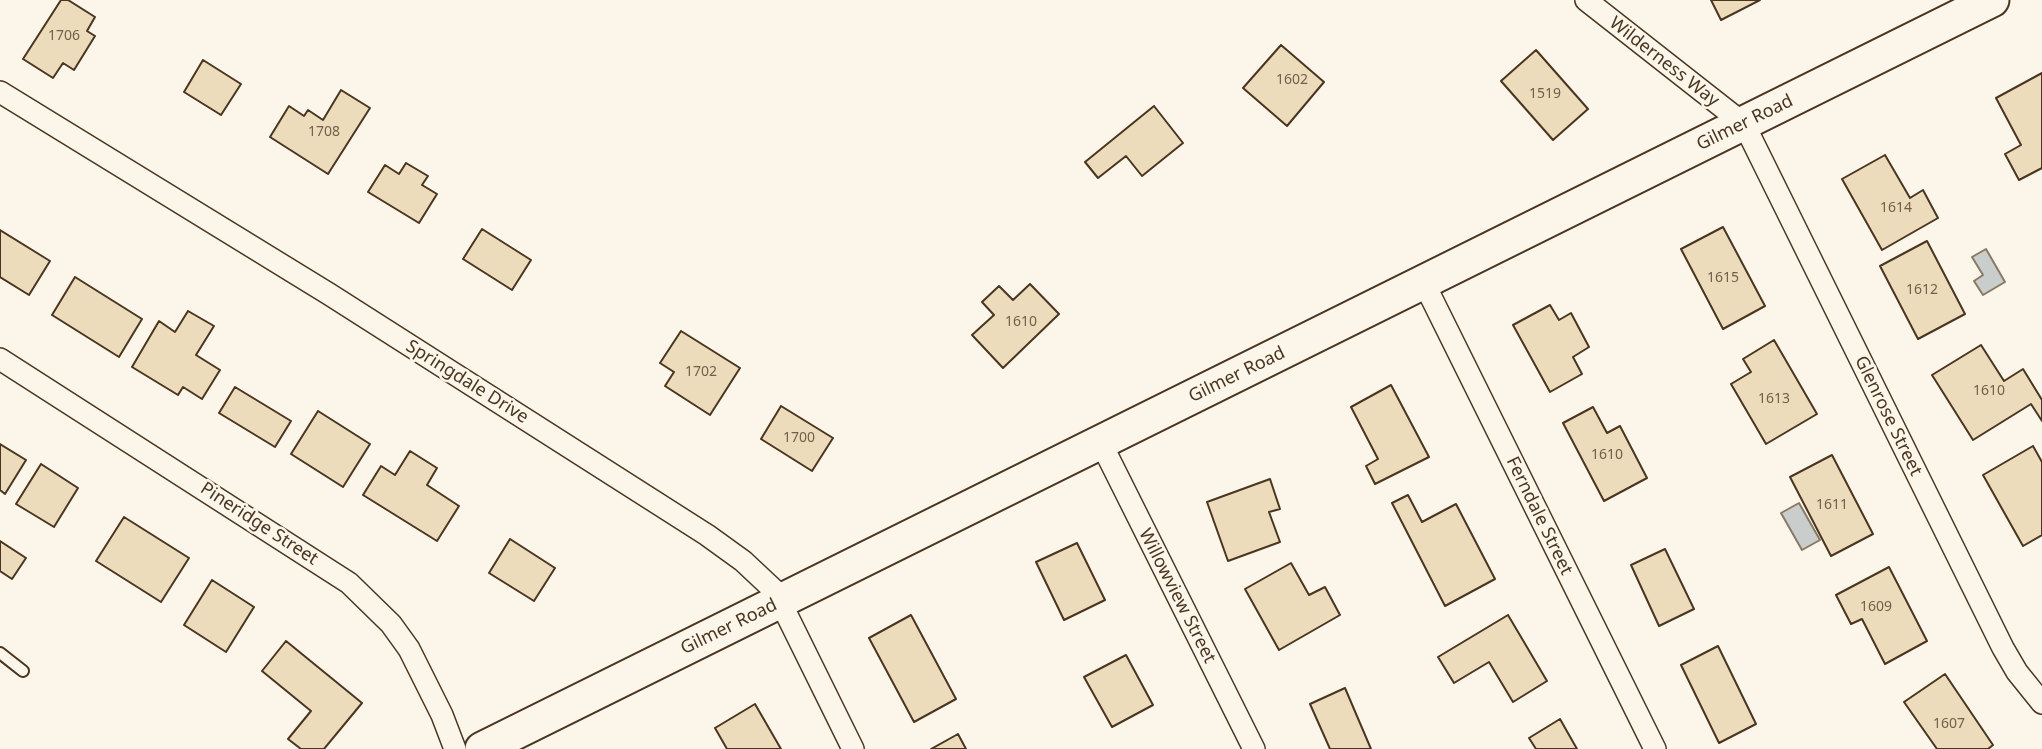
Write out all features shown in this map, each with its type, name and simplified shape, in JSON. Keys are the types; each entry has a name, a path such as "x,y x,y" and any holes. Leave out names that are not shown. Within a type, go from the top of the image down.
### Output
{"main road":[{"name":"Gilmer Road","path":"482,749 1992,0"}],"street":[{"name":"Wilderness Way","path":"1591,2 1744,124"},
{"name":"Springdale Drive","path":"0,92 340,301 707,535 759,573 775,591 853,749"},
{"name":"Glenrose Street","path":"1744,124 2003,648 2017,672 2042,703"},
{"name":"Ferndale Street","path":"1424,283 1655,749"},
{"name":"Pineridge Street","path":"0,359 349,583 391,624 409,649 442,715 455,749"},
{"name":"Willowview Street","path":"1101,443 1254,749"}],"lane":[{"path":"0,653 23,671"}],"shaded area":[{"path":"1986,249 2005,282 1983,295 1974,281 1983,275 1972,257"},
{"path":"1799,503 1820,540 1802,550 1781,513"}],"building":[{"path":"61,0 68,0 95,17 87,31 95,36 74,70 63,63 53,78 23,59"},
{"path":"1711,0 1760,0 1721,20"},
{"path":"1281,45 1324,82 1287,126 1243,88"},
{"path":"1536,50 1588,109 1553,140 1501,81"},
{"path":"203,60 241,84 221,115 184,92"},
{"path":"2042,73 2042,168 2019,180 2005,154 2021,145 1996,98"},
{"path":"341,90 370,108 328,174 270,137 289,106 304,116 308,110 323,120"},
{"path":"1154,106 1183,143 1142,176 1126,156 1098,178 1085,162"},
{"path":"1885,155 1910,198 1923,190 1938,218 1882,250 1842,179"},
{"path":"406,163 428,176 422,185 437,194 419,223 368,192 385,165 399,174"},
{"path":"1723,227 1765,306 1723,329 1681,249"},
{"path":"482,229 531,260 512,290 463,259"},
{"path":"0,230 50,261 29,295 0,277"},
{"path":"1927,241 1965,314 1918,339 1880,266"},
{"path":"75,277 142,319 119,357 52,315"},
{"path":"1030,284 1059,314 1003,368 972,335 994,315 982,302 999,286 1013,300"},
{"path":"1550,305 1559,320 1571,313 1589,347 1573,357 1582,374 1550,392 1513,325"},
{"path":"188,311 214,326 196,355 220,370 202,399 183,387 178,395 132,367 159,321 175,332"},
{"path":"681,331 740,368 710,415 665,386 674,372 660,363"},
{"path":"1774,340 1817,414 1766,444 1731,384 1751,372 1743,359"},
{"path":"1981,345 2004,381 2023,369 2042,400 2042,421 2031,404 1973,440 1932,375"},
{"path":"1391,385 1429,457 1375,484 1366,466 1378,459 1351,407"},
{"path":"235,387 291,421 275,447 219,413"},
{"path":"781,406 833,438 812,471 761,439"},
{"path":"1593,407 1607,433 1620,426 1647,478 1604,501 1563,423"},
{"path":"318,411 370,444 343,487 291,454"},
{"path":"0,444 26,460 5,494 0,490"},
{"path":"2033,446 2042,462 2042,535 2023,546 1983,475"},
{"path":"410,451 437,468 427,485 459,506 437,541 363,495 381,466 395,475"},
{"path":"1832,455 1873,534 1831,556 1790,477"},
{"path":"41,464 78,488 54,527 16,504"},
{"path":"1270,479 1280,509 1269,512 1280,542 1228,561 1207,502"},
{"path":"1408,495 1422,522 1456,504 1495,579 1445,606 1392,503"},
{"path":"124,517 189,558 161,602 96,561"},
{"path":"510,539 555,568 534,601 489,573"},
{"path":"0,541 26,558 12,579 0,571"},
{"path":"1077,543 1105,600 1064,620 1036,562"},
{"path":"1665,549 1694,609 1659,626 1631,565"},
{"path":"1291,563 1309,595 1325,587 1340,615 1279,650 1245,589"},
{"path":"1889,567 1927,641 1885,664 1862,619 1851,624 1836,595"},
{"path":"212,580 254,607 226,652 184,625"},
{"path":"911,615 956,699 914,722 869,638"},
{"path":"1508,615 1547,681 1513,702 1489,662 1454,683 1438,657"},
{"path":"286,641 362,703 324,749 301,749 288,739 311,711 262,671"},
{"path":"1718,646 1756,724 1719,743 1681,665"},
{"path":"1126,655 1153,705 1112,727 1084,677"},
{"path":"1945,674 1993,745 1988,749 1937,749 1904,702"},
{"path":"1345,688 1371,749 1330,749 1310,704"},
{"path":"755,704 781,749 727,749 715,728"},
{"path":"1560,719 1577,749 1536,749 1529,738"},
{"path":"958,734 966,749 931,749"}]}
